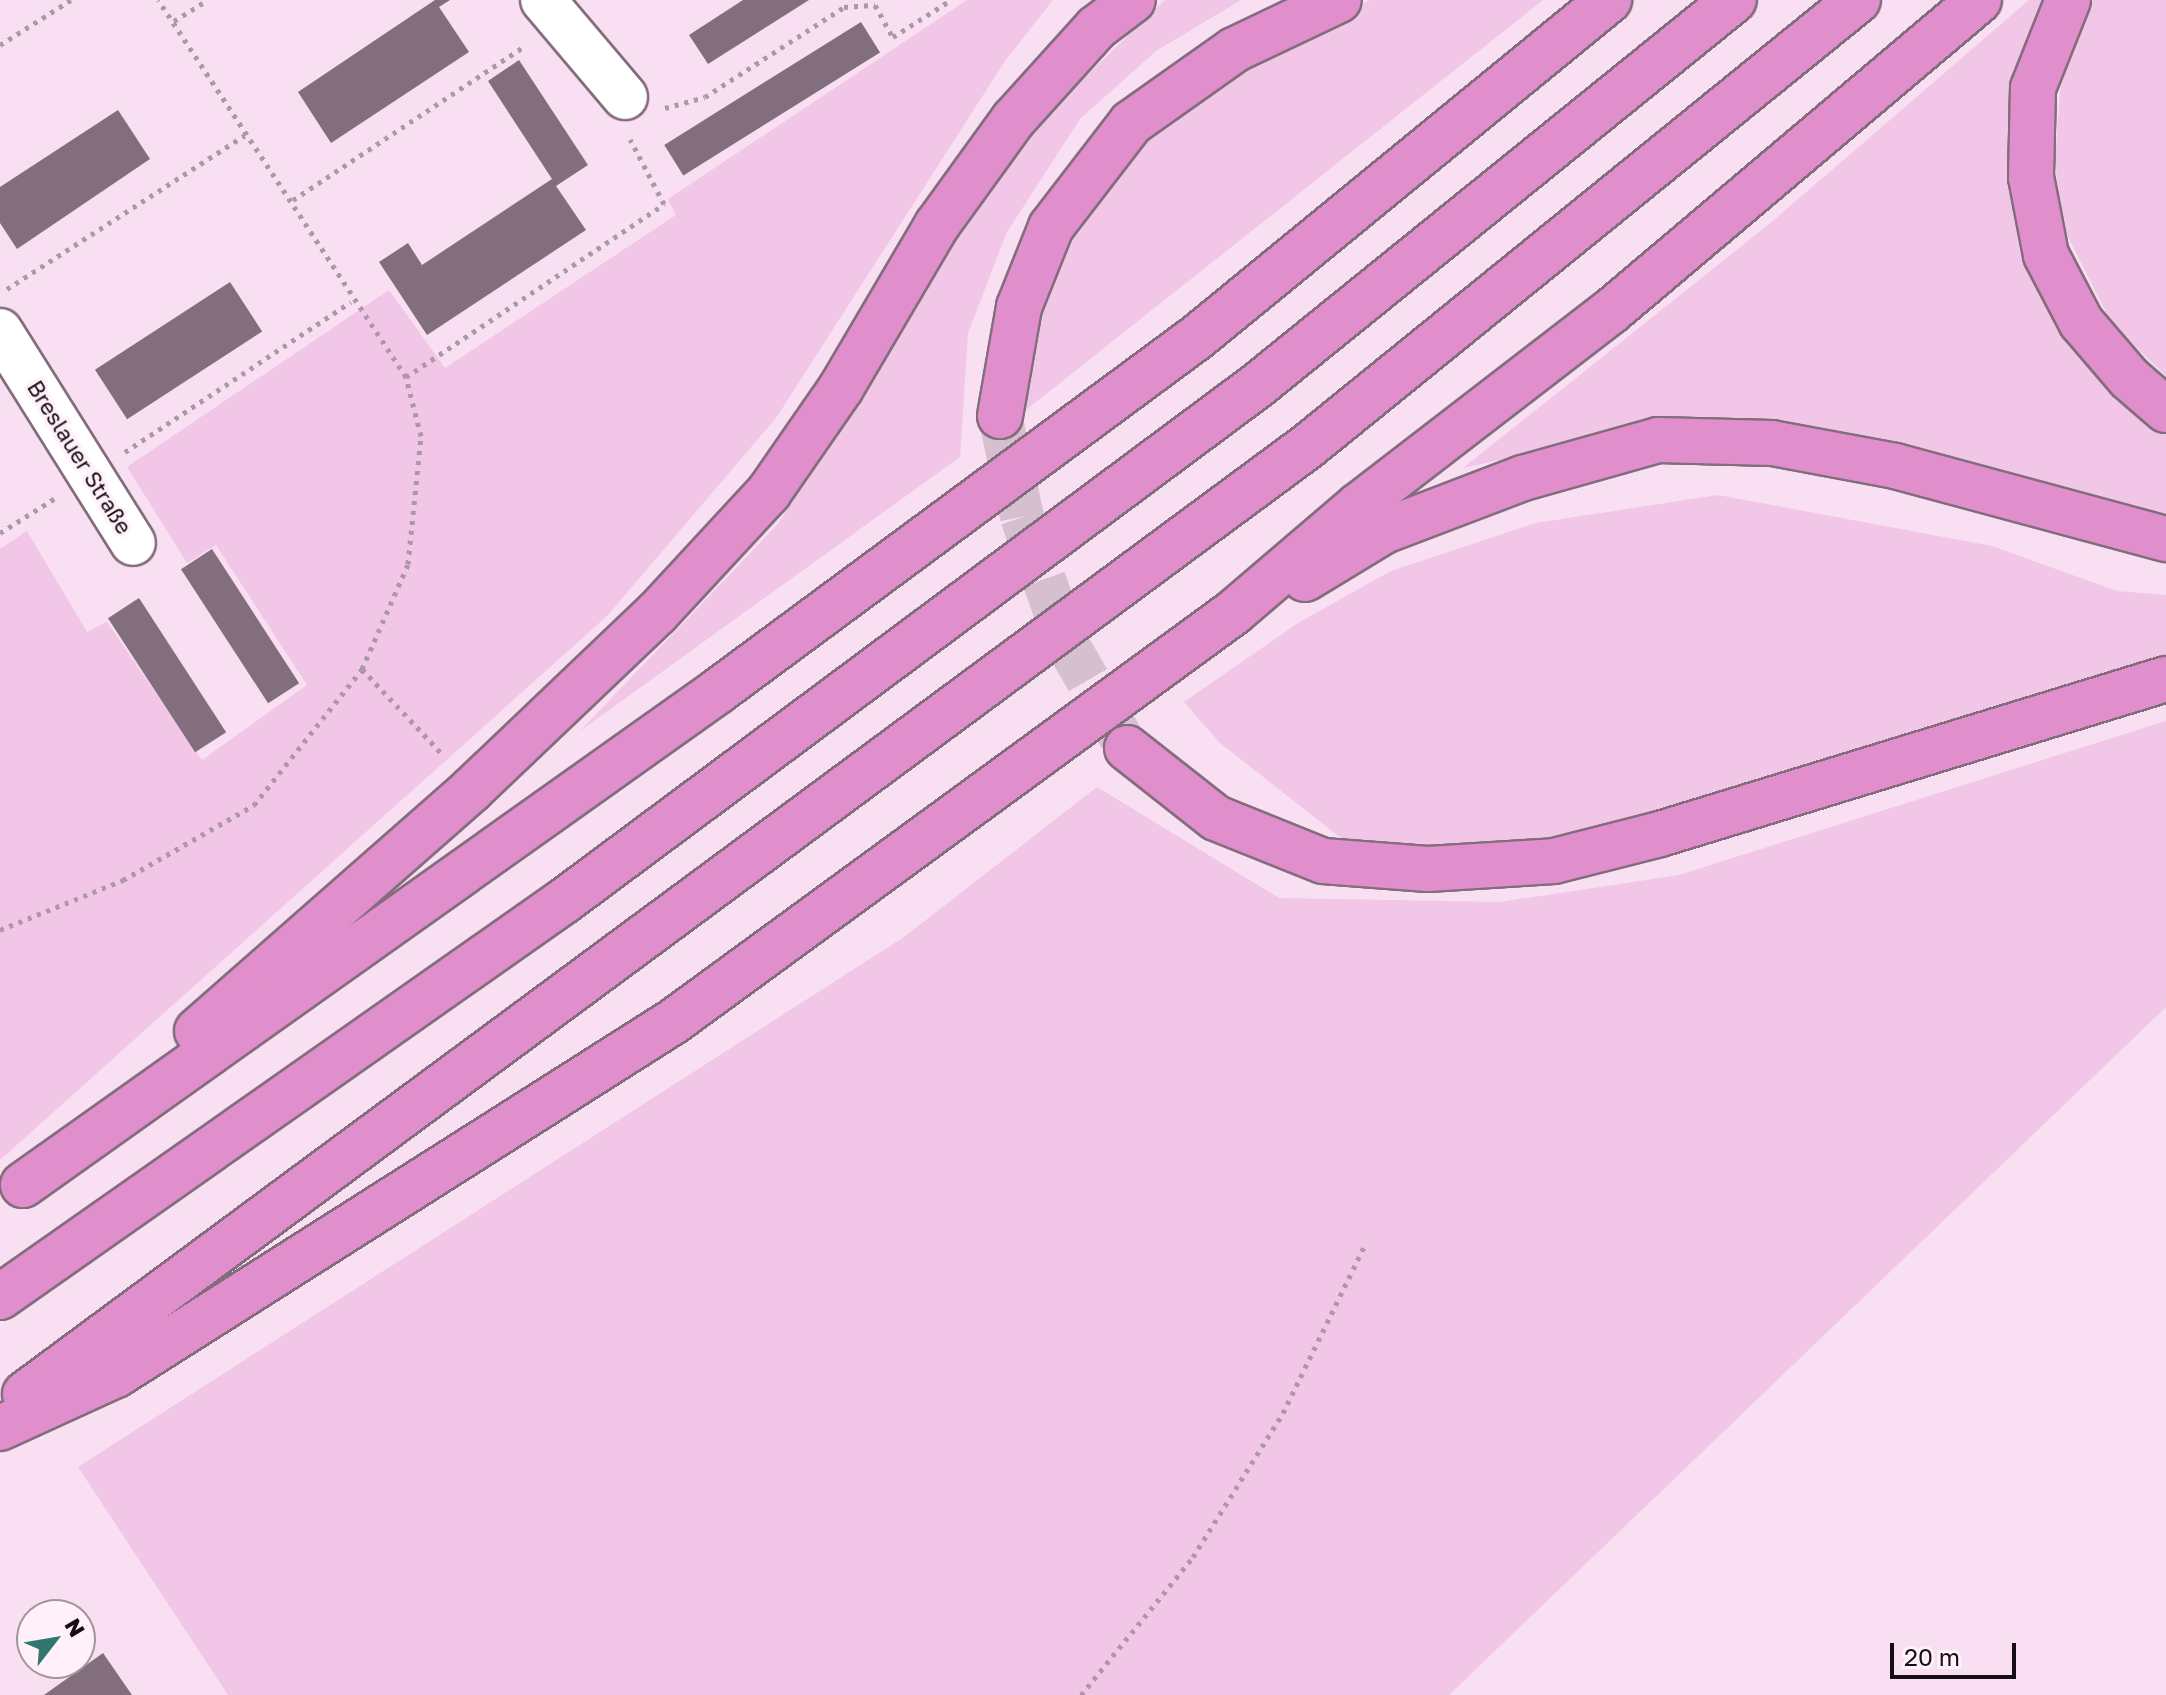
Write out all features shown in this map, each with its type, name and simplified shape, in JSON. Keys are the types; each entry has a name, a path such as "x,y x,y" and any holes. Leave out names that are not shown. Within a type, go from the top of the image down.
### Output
{"highway":[{"path":"12,1194 471,790 657,613 769,492 841,388 937,225 1013,120 1096,28 1133,0"},
{"path":"1000,416 1019,307 1051,227 1131,123 1234,50 1339,0"},
{"path":"12,1194 718,691 1196,338 1609,0"},
{"path":"0,1297 564,901 1258,385 1734,0"},
{"path":"0,1411 190,1278 1308,446 1858,0"},
{"path":"0,1428 116,1375 674,1021 1234,612 1358,506 1610,312 1979,0"},
{"path":"2068,0 2033,88 2031,177 2046,255 2081,322 2129,378 2166,410"},
{"path":"1234,612 1305,579 1384,531 1523,478 1658,440 1772,443 1895,466 2166,539"},
{"path":"1127,748 1216,818 1323,861 1428,869 1523,863 1660,834 2166,679"}],"street":[{"path":"551,12 625,97"},
{"name":"Breslauer Straße","path":"0,331 94,473 133,543"}],"path":[{"path":"0,45 71,0"},
{"path":"0,930 123,880 254,805 362,669 408,564 420,486 421,436 406,377 351,302 293,200 245,135 158,0"},
{"path":"174,21 207,0"},
{"path":"406,377 664,204 629,138 625,97 656,109 681,106 844,7 875,5 893,37 951,0"},
{"path":"293,200 551,12"},
{"path":"0,293 245,135"},
{"path":"0,533 351,302"},
{"path":"362,669 436,746"},
{"path":"1081,1695 1193,1557 1283,1413 1366,1243"}],"shaded area":[{"path":"967,0 1053,0 1005,61 776,418 607,616 0,1160 0,549 27,531 87,632 107,622 202,760 307,685 216,545 187,563 127,467 389,290 445,368 676,215 668,199"},
{"path":"1165,0 1241,0 1156,51 1080,119 1007,232 968,333 960,457 580,731 778,524 1016,144"},
{"path":"1370,0 1543,0 1022,413 1047,286 1106,176 1180,98"},
{"path":"2029,0 2052,0 2020,220 2166,426 2166,531 1627,432 1463,468 1768,225"},
{"path":"2093,0 2166,0 2166,376 2112,324 2061,223 2055,159 2061,78"},
{"path":"1718,495 1992,546 2117,591 2166,595 2166,662 1562,844 1355,849 1220,743 1184,702 1298,623 1391,571 1536,523"},
{"path":"2166,721 2166,1007 1449,1695 228,1695 78,1467 904,937 1097,787 1279,898 1500,902 1679,875"}],"building":[{"path":"435,0 450,0 439,7 469,52 331,143 298,92"},
{"path":"743,0 809,0 708,64 689,35"},
{"path":"861,22 880,53 683,175 664,145"},
{"path":"519,60 588,165 556,186 586,230 427,335 379,262 408,243 422,265 552,179 488,81"},
{"path":"118,110 150,159 17,249 0,223 0,187"},
{"path":"230,282 262,331 127,419 95,370"},
{"path":"212,549 299,683 268,703 181,569"},
{"path":"139,598 226,732 195,752 108,618"},
{"path":"103,1653 132,1695 44,1695 66,1679 96,1679 96,1658"}],"tunnel":[{"path":"1000,416 1022,517 1066,642 1127,748"}]}
